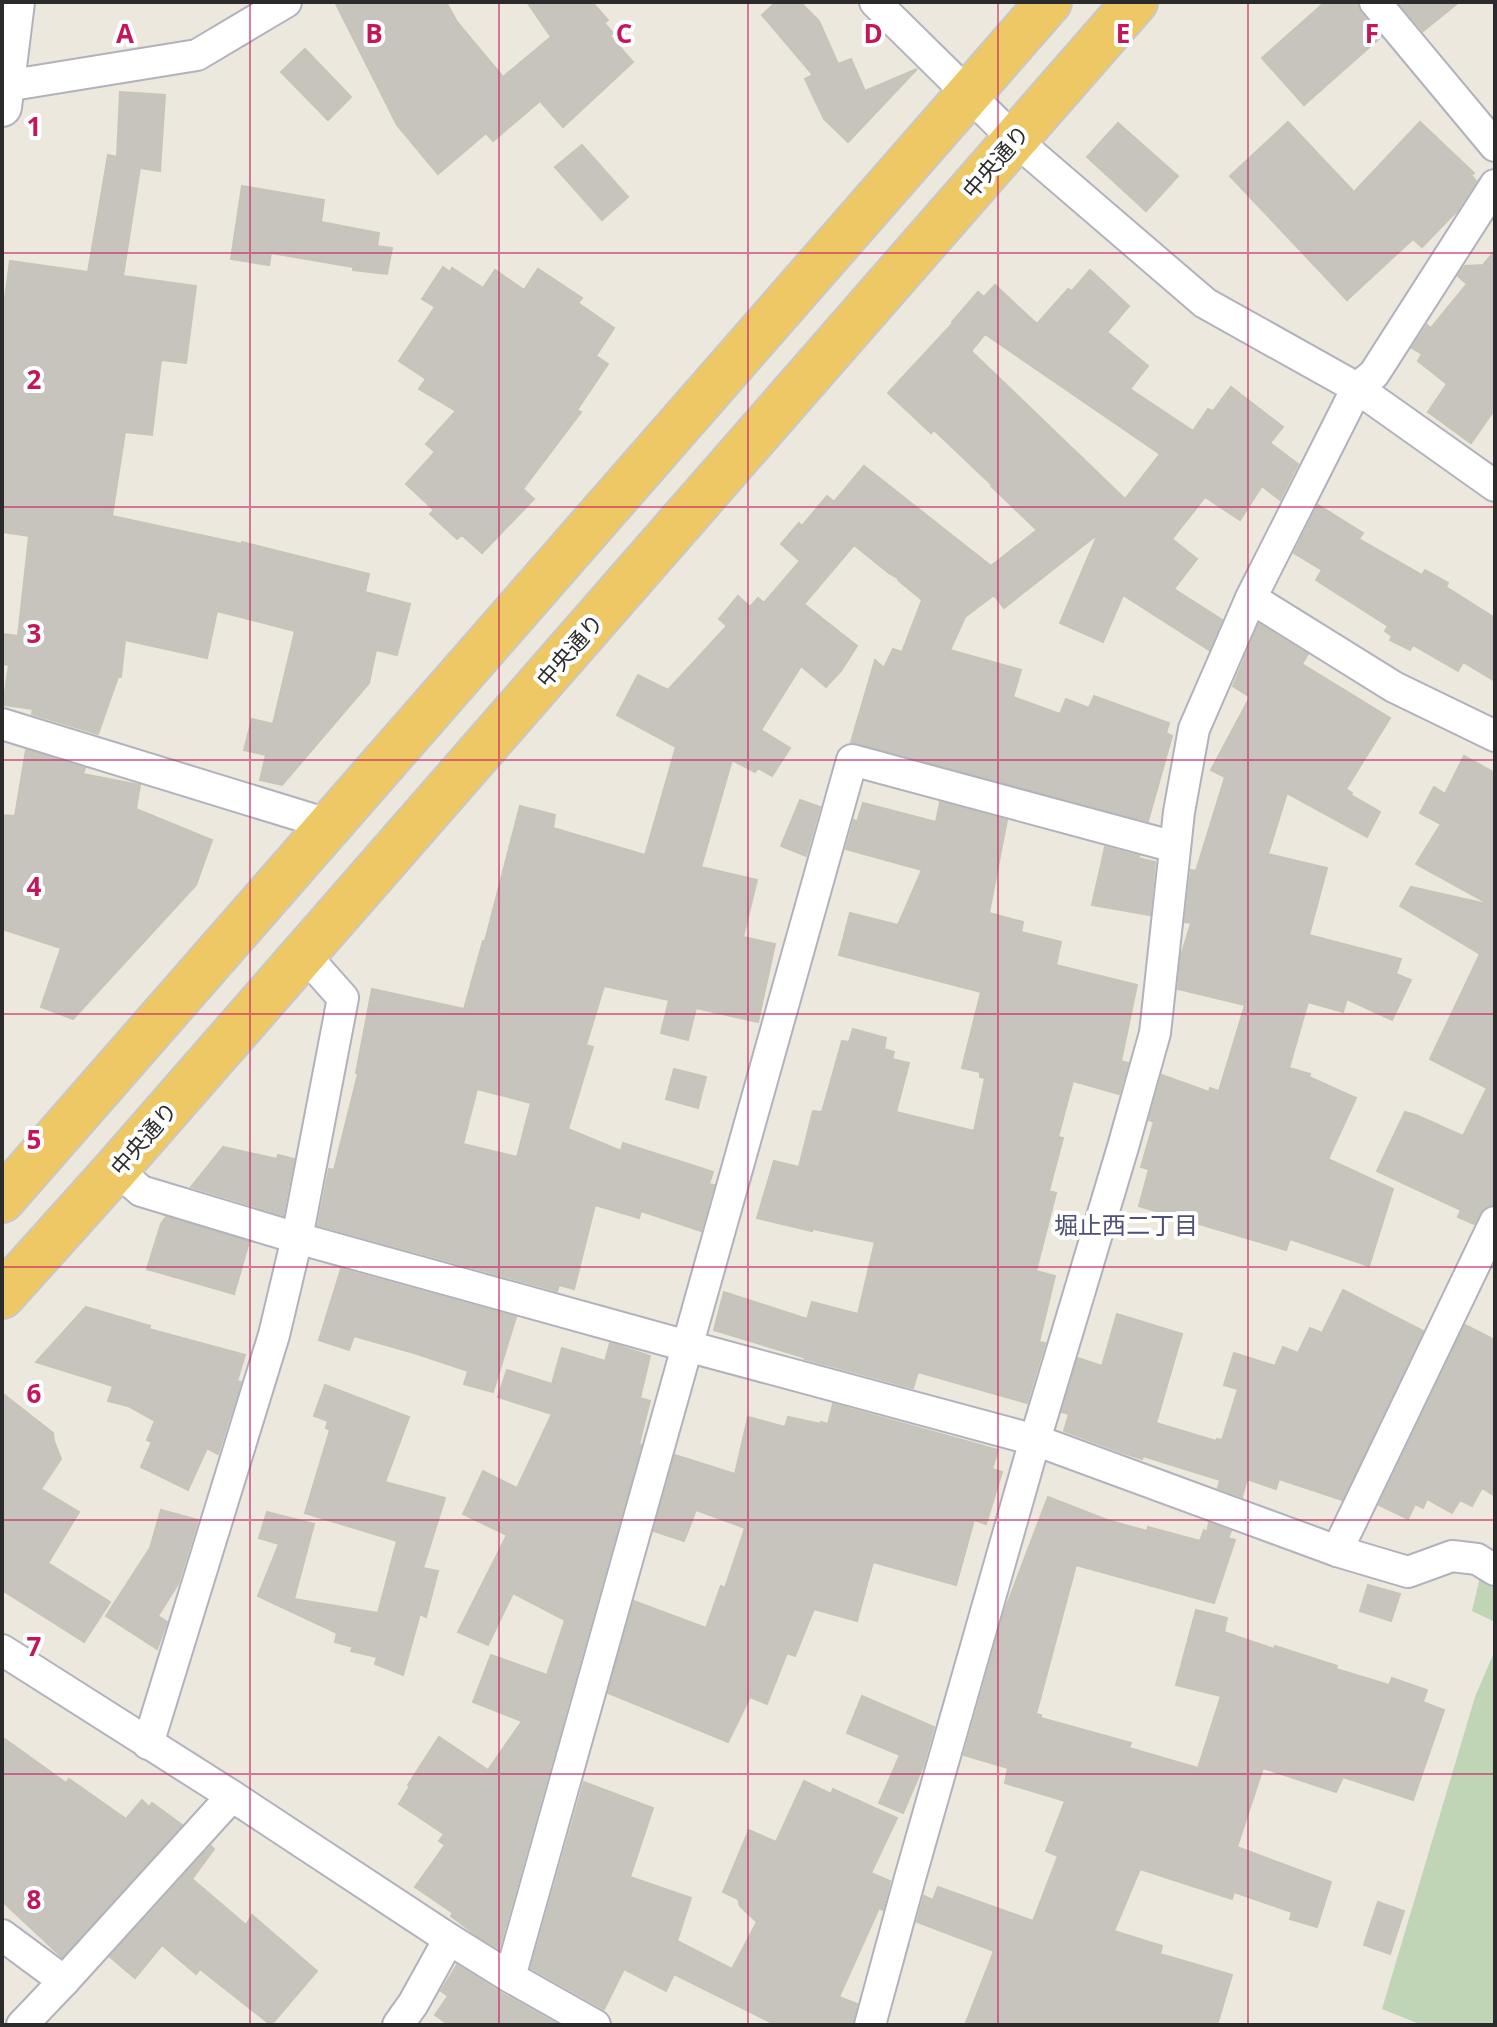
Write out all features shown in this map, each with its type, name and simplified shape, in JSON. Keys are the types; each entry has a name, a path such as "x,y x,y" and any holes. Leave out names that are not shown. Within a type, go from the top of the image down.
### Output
{"highway":[{"path":"7,1182 331,825 1049,2"},
{"name":"中央通り","path":"2,1296 1135,2"}],"street":[{"path":"15,2 4,96 197,55 286,2"},
{"path":"875,2 1014,139 1205,303 1357,388 1495,486"},
{"path":"1375,2 1495,146"},
{"path":"870,2025 1035,1440 1155,1033 1175,847 1194,729 1251,598 1357,388 1374,374 1495,185"},
{"path":"1251,598 1394,687 1495,736"},
{"path":"2,724 331,825"},
{"path":"510,1977 852,760 1175,847"},
{"path":"148,1744 274,1335 297,1238 343,998 304,954"},
{"path":"116,1169 141,1191 297,1238 1035,1440 1337,1551 1408,1572 1452,1556 1477,1559 1495,1570"},
{"path":"1337,1551 1495,1222"},
{"path":"2,1650 449,1939 595,2025"},
{"path":"22,2025 232,1796"},
{"path":"2,1935 64,1981"},
{"path":"398,2025 449,1939"}],"green space":[{"path":"1480,1577 1495,1582 1495,1622 1472,1611"},
{"path":"1495,1650 1495,2025 1422,2025 1382,2009 1475,1697"}],"building":[{"path":"335,2 446,2 457,22 503,77 551,37 527,2 592,2 608,20 604,23 613,33 610,36 633,62 563,127 540,101 493,141 486,133 438,174 397,125"},
{"path":"776,2 800,2 819,21 838,64 851,59 865,91 917,69 848,142 824,119 805,79 813,75 762,15"},
{"path":"1325,2 1357,2 1361,14 1381,37 1304,105 1262,58"},
{"path":"1398,2 1459,2 1423,31"},
{"path":"305,49 351,97 328,120 281,72"},
{"path":"120,92 165,95 160,171 140,168 123,276 196,286 186,363 161,360 152,435 125,432 112,516 242,542 369,574 365,592 410,604 397,655 376,650 369,683 282,785 260,780 266,755 244,750 252,719 273,724 295,631 217,611 207,658 125,640 121,677 118,677 98,734 32,714 33,709 3,705 9,665 2,664 2,634 18,636 29,536 2,532 2,319 10,261 88,272 108,155 117,157"},
{"path":"1288,122 1354,192 1420,122 1474,173 1471,175 1476,181 1457,211 1422,247 1413,239 1347,300 1230,176"},
{"path":"1118,123 1178,176 1146,211 1087,157"},
{"path":"582,145 628,197 602,220 555,167"},
{"path":"242,186 324,200 321,222 379,233 377,246 392,248 387,274 271,253 269,265 231,259"},
{"path":"1495,251 1495,409 1471,443 1428,412 1447,384 1418,361 1422,354 1412,348 1427,325 1431,328 1467,284 1458,276 1465,266 1483,265"},
{"path":"443,267 450,272 452,268 483,288 495,270 524,290 538,269 582,298 578,303 614,328 596,356 608,364 577,410 581,412 523,489 534,499 482,553 462,535 457,539 430,514 434,510 406,484 435,452 426,444 456,411 419,389 426,379 399,361 435,307 422,299"},
{"path":"1090,270 1129,306 1107,332 1148,366 1130,389 1193,431 1208,409 1213,411 1231,387 1283,427 1270,443 1298,464 1280,500 1262,486 1240,520 1205,497 1172,539 1197,559 1174,589 1222,620 1209,650 1123,595 1103,642 1060,623 1098,534 1004,608 994,595 965,617 950,650 1021,670 1013,697 1060,714 1066,699 1089,708 1094,696 1169,723 1166,733 1172,736 1148,821 851,742 875,660 884,668 893,649 902,652 922,600 854,545 804,604 857,646 826,687 801,666 761,730 790,748 772,776 758,768 755,772 732,760 701,867 757,880 743,937 775,944 758,1022 696,1008 688,1040 661,1033 669,1000 604,986 586,1045 593,1047 568,1129 621,1151 623,1143 713,1172 709,1184 714,1185 701,1231 641,1211 639,1218 595,1205 574,1289 559,1285 557,1291 318,1225 329,1169 334,1170 358,1074 372,989 464,1009 520,806 555,815 553,828 645,855 676,747 617,715 638,675 668,690 727,626 719,619 738,596 750,607 758,598 764,603 800,561 781,544 799,523 802,526 827,496 834,502 864,466 991,566 1037,530 934,430 931,433 888,393 978,292 984,297 995,285 1037,324 1068,289 1072,291","holes":["985,334 1160,454 1125,499 971,351","477,1089 531,1103 517,1157 463,1144"]},
{"path":"1318,505 1363,533 1359,539 1422,575 1425,570 1448,583 1446,587 1495,618 1495,681 1463,662 1458,671 1413,645 1410,650 1390,640 1392,636 1385,631 1388,626 1316,580 1322,570 1294,553"},
{"path":"1259,624 1308,654 1302,664 1390,718 1346,789 1380,812 1367,837 1287,793 1268,854 1327,868 1309,935 1401,959 1396,974 1411,980 1392,1020 1347,999 1343,1012 1308,1002 1289,1068 1310,1074 1309,1077 1356,1098 1328,1159 1393,1189 1369,1266 1290,1239 1286,1250 1139,1206 1149,1169 1141,1167 1154,1122 1149,1120 1162,1075 1209,1092 1210,1088 1219,1091 1245,1005 1178,989 1181,956 1191,923 1185,922 1191,870 1196,871 1225,777 1211,770 1250,697 1233,686"},
{"path":"26,750 85,768 83,774 140,785 136,809 212,840 196,885 73,1019 41,1007 61,948 2,929 2,815 15,816"},
{"path":"1464,756 1495,773 1495,1204 1484,1208 1474,1224 1458,1217 1461,1210 1377,1171 1405,1112 1463,1136 1487,1088 1430,1059 1480,954 1400,906 1411,887 1491,905 1416,864 1441,824 1420,813 1434,787 1445,794"},
{"path":"800,800 820,807 806,856 781,846"},
{"path":"940,802 1007,820 989,913 1023,922 1021,932 1061,942 1056,965 1137,985 1121,1061 1128,1063 1119,1094 1073,1081 1058,1137 1063,1138 1049,1191 1056,1193 1036,1271 1055,1276 1039,1342 1045,1343 1027,1403 918,1372 913,1388 714,1330 724,1292 807,1319 812,1302 858,1314 875,1242 757,1218 774,1161 799,1167 813,1111 822,1112 842,1041 849,1042 853,1029 886,1038 884,1049 894,1052 892,1059 909,1063 896,1112 974,1131 985,1078 980,1077 980,1072 962,1068 981,992 839,955 850,913 898,925 922,870 846,849 854,820 857,822 863,803 936,822"},
{"path":"1105,847 1155,862 1150,915 1092,905"},
{"path":"674,1069 706,1077 698,1108 666,1099"},
{"path":"223,1147 277,1159 278,1155 294,1159 283,1215 191,1187"},
{"path":"166,1217 249,1242 234,1294 147,1269"},
{"path":"341,1269 516,1317 493,1392 464,1384 468,1371 414,1353 354,1336 349,1350 319,1340"},
{"path":"1343,1290 1423,1331 1342,1500 1279,1479 1276,1489 1247,1479 1242,1497 1218,1488 1220,1480 1143,1456 1142,1459 1064,1431 1069,1414 1062,1412 1078,1358 1102,1366 1117,1314 1182,1334 1156,1423 1216,1441 1222,1440 1238,1389 1224,1385 1234,1353 1275,1366 1283,1347 1298,1353 1310,1328 1322,1333"},
{"path":"86,1307 150,1326 149,1329 245,1355 237,1381 241,1382 218,1454 207,1448 188,1490 141,1467 152,1442 147,1440 155,1421 128,1406 108,1401 113,1386 36,1362"},
{"path":"1465,1325 1495,1340 1495,1496 1482,1488 1472,1506 1460,1500 1452,1513 1427,1499 1423,1508 1415,1504 1408,1519 1379,1505"},
{"path":"610,1343 650,1356 640,1398 650,1401 641,1445 499,1949 415,1887 445,1845 439,1841 444,1834 399,1804 439,1737 488,1770 522,1721 473,1702 491,1655 547,1675 565,1620 513,1593 488,1645 458,1632 507,1535 463,1514 483,1471 517,1488 552,1414 498,1397 507,1370 552,1384 562,1348 605,1361"},
{"path":"325,1385 409,1417 385,1482 445,1498 423,1568 438,1571 426,1617 420,1614 403,1675 375,1664 377,1657 351,1651 353,1647 335,1642 337,1633 258,1596 279,1544 259,1538 267,1512 314,1524 294,1599 378,1613 397,1541 305,1513 330,1430 326,1428 328,1421 314,1416"},
{"path":"2,1393 53,1433 61,1459 41,1489 79,1512 48,1563 110,1602 84,1642 2,1590"},
{"path":"833,1404 998,1450 992,1469 1002,1472 986,1524 974,1520 956,1585 873,1562 857,1621 814,1609 795,1656 787,1653 767,1704 750,1697 728,1742 608,1693 634,1601 706,1628 721,1586 725,1588 745,1528 696,1510 684,1541 654,1531 675,1455 735,1474 748,1417 785,1427 788,1417 828,1424"},
{"path":"1048,1497 1107,1520 1147,1531 1148,1527 1200,1541 1209,1523 1231,1531 1228,1538 1235,1540 1214,1603 1076,1565 1036,1714 1041,1718 1131,1743 1129,1748 1198,1768 1221,1696 1176,1685 1196,1610 1227,1618 1224,1632 1389,1685 1392,1678 1427,1690 1423,1702 1444,1710 1413,1800 1343,1777 1336,1792 1263,1768 1237,1847 1331,1882 1317,1927 1290,1919 1292,1912 1234,1892 1232,1899 1140,1869 1114,1931 1162,1946 1160,1954 1232,1975 1217,2025 965,2025 994,1951 917,1922 924,1896 933,1900 938,1887 1033,1921 1058,1856 1046,1851 1065,1801 1005,1783 1008,1768 964,1755 1005,1610"},
{"path":"161,1510 198,1520 178,1584 158,1616 167,1622 157,1649 106,1616 150,1548"},
{"path":"1368,1585 1400,1594 1391,1621 1360,1611"},
{"path":"862,1696 934,1727 923,1766 903,1813 879,1803 900,1755 847,1733"},
{"path":"2,1737 66,1783 69,1779 126,1819 142,1800 149,1807 152,1803 182,1825 62,1957 2,1901"},
{"path":"804,1781 831,1794 833,1789 897,1818 871,1873 890,1881 883,1910 879,1908 839,1997 857,2004 853,2025 776,2025 674,1974 666,1991 624,1969 604,2009 531,1968 584,1782 653,1808 630,1877 691,1898 677,1941 732,1969 757,1922 740,1906 738,1899 723,1892 749,1830 776,1842"},
{"path":"211,1846 214,1849 192,1879 246,1925 252,1915 317,1971 271,2025 200,1969 196,1974 162,1945 135,1978 110,1957"},
{"path":"1378,1902 1404,1911 1390,1954 1364,1945"},
{"path":"457,1965 558,2025 449,2025 435,2015 448,1996 441,1991"}],"district":[{"name":"堀止西二丁目","path":"1126,1224"}]}
